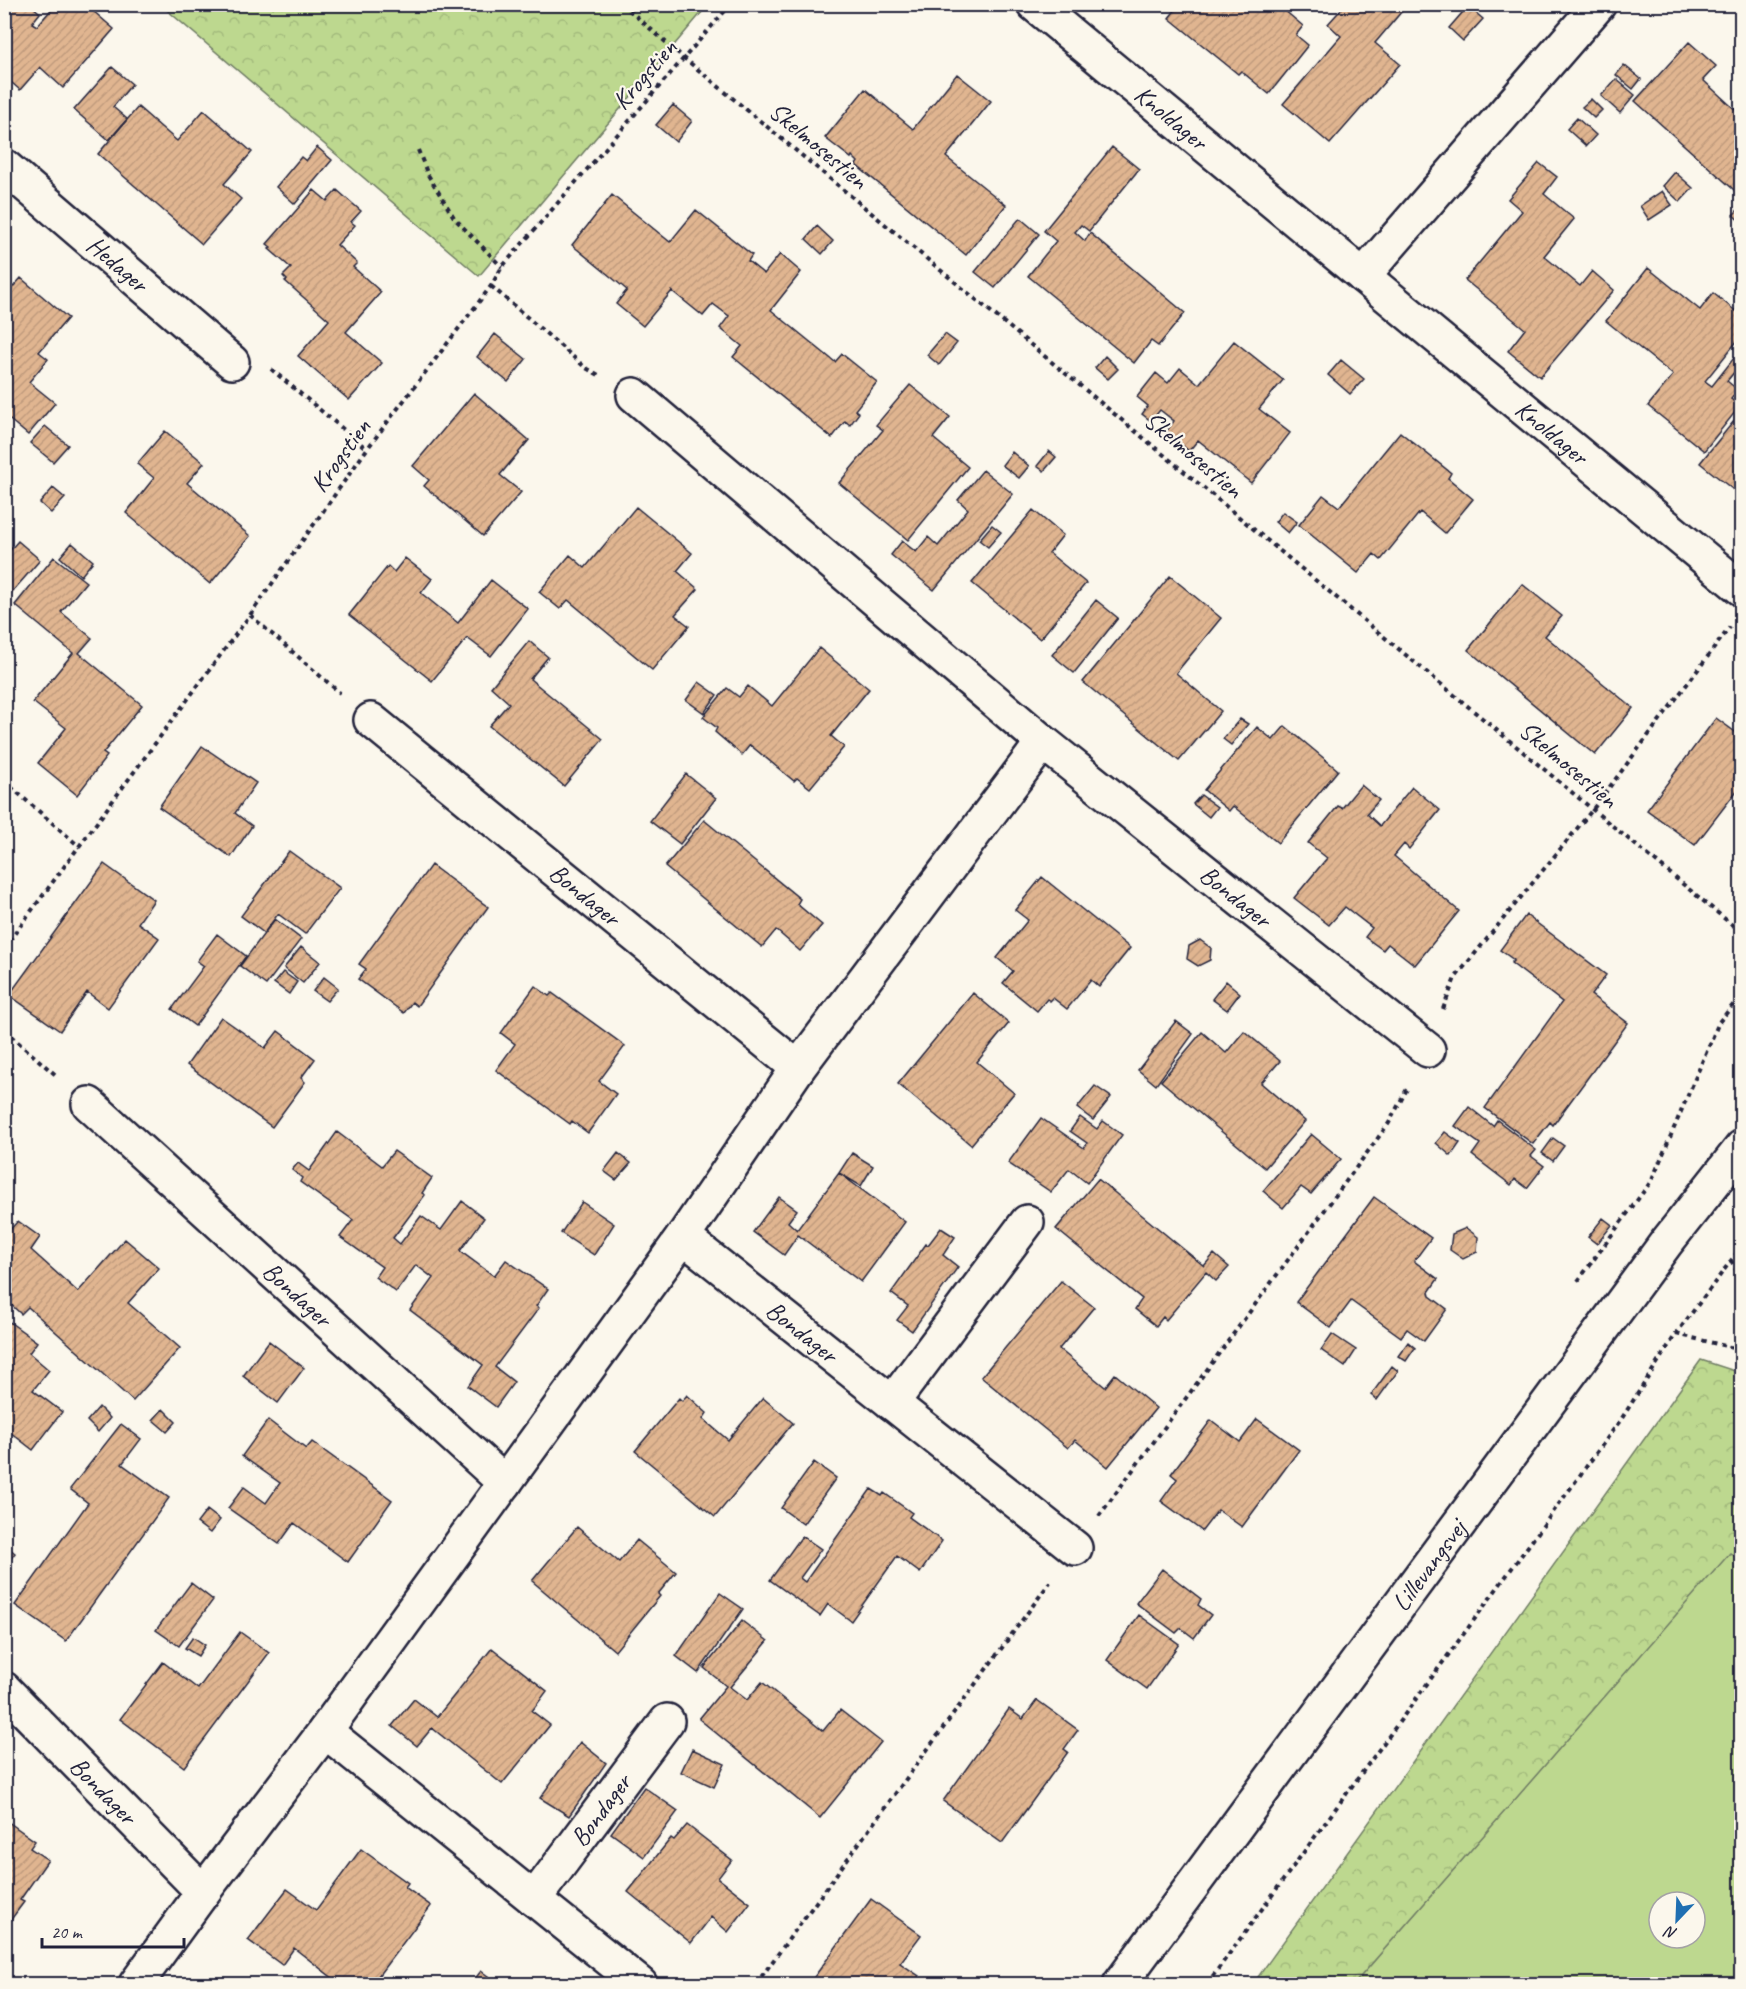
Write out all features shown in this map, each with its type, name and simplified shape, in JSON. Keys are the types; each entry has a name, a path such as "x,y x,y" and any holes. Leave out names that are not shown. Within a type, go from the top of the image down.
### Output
{"street":[{"name":"Knoldager","path":"1034,4 1742,589"},
{"path":"1363,276 1599,4"},
{"name":"Hedager","path":"4,166 232,362"},
{"name":"Bondager","path":"634,395 1043,742 1428,1050"},
{"name":"Bondager","path":"371,720 798,1068"},
{"path":"136,1984 325,1731 683,1237 798,1068 1043,742"},
{"name":"Bondager","path":"89,1104 505,1482"},
{"name":"Lillevangsvej","path":"1120,1984 1659,1252 1742,1147"},
{"path":"892,1403 1027,1222"},
{"name":"Bondager","path":"683,1237 1075,1548"},
{"name":"Bondager","path":"4,1689 203,1892"},
{"name":"Bondager","path":"534,1899 667,1721"},
{"path":"325,1731 640,1984"}],"path":[{"name":"Skelmosestien","path":"622,4 684,58 1742,933"},
{"name":"Krogstien","path":"4,948 250,615 367,449 491,286 502,267 731,4"},
{"path":"418,150 428,176 455,219 502,267"},
{"path":"491,286 586,368 634,395"},
{"path":"232,362 270,369 367,449"},
{"path":"250,615 371,720"},
{"path":"756,1984 1389,1123 1428,1050 1455,978 1593,809 1735,620"},
{"path":"4,781 80,847"},
{"path":"1578,1281 1652,1179 1719,1022 1742,994"},
{"path":"4,1030 89,1104"},
{"path":"1206,1984 1615,1428 1676,1334 1742,1246"},
{"path":"1731,1260 1742,1281"},
{"path":"1676,1334 1742,1350"}],"green space":[{"path":"161,5 708,5 479,276"},
{"path":"1701,1360 1741,1373 1741,1560 1730,1553 1354,1984 1253,1984"},
{"path":"1730,1552 1741,1560 1741,1984 1354,1984"}],"building":[{"path":"4,4 30,4 40,13 32,23 37,26 56,4 85,4 114,29 63,88 40,67 20,90 4,76"},
{"path":"1180,4 1277,4 1303,26 1296,35 1308,45 1269,94 1241,71 1238,74 1169,18"},
{"path":"1346,4 1408,4 1375,43 1400,64 1330,144 1283,104 1341,36 1328,24"},
{"path":"1468,6 1483,19 1463,41 1449,28"},
{"path":"1689,42 1716,66 1703,80 1742,116 1742,197 1635,101"},
{"path":"1624,65 1641,79 1633,89 1616,75"},
{"path":"112,67 132,84 113,107 127,119 109,140 74,110"},
{"path":"957,74 991,101 946,157 1006,205 966,255 856,165 858,162 852,156 851,158 825,138 865,89 913,129"},
{"path":"1616,79 1635,95 1620,113 1601,96"},
{"path":"1591,99 1602,110 1594,118 1582,107"},
{"path":"673,105 692,121 676,142 656,125"},
{"path":"138,107 177,141 204,110 252,152 224,184 241,199 202,244 98,154"},
{"path":"1577,118 1596,135 1586,146 1567,129"},
{"path":"317,147 332,160 295,204 276,187 301,157 306,161"},
{"path":"1112,147 1139,169 1089,231 1081,225 1075,232 1085,241 1090,233 1185,313 1158,346 1151,341 1134,363 1028,276 1056,241 1044,231"},
{"path":"1539,163 1557,177 1544,194 1574,219 1544,256 1580,286 1592,271 1614,290 1540,377 1508,351 1525,329 1465,280 1522,211 1508,199"},
{"path":"1675,172 1693,188 1680,202 1663,186"},
{"path":"314,190 327,201 337,190 361,211 351,222 355,225 337,245 357,263 353,267 381,292 346,332 382,363 349,400 298,356 329,320 285,281 287,280 283,276 291,268 269,249 271,247 267,244"},
{"path":"1662,191 1672,205 1649,220 1640,206"},
{"path":"612,195 670,242 696,210 752,255 748,261 764,274 780,254 801,272 771,310 835,362 842,354 877,382 855,410 859,413 850,425 845,421 832,438 733,357 742,346 720,328 729,316 713,304 703,316 672,291 643,326 616,304 627,290 572,245"},
{"path":"1742,206 1742,223 1733,215"},
{"path":"1020,218 1039,234 995,288 975,272"},
{"path":"817,226 833,241 822,254 806,239"},
{"path":"1648,268 1700,310 1713,293 1742,316 1742,335 1705,381 1712,386 1734,358 1741,364 1727,381 1738,390 1731,399 1740,406 1704,451 1648,406 1673,375 1606,321"},
{"path":"21,278 68,318 39,352 48,359 29,382 55,403 28,435 4,415 4,297"},
{"path":"495,334 526,359 508,382 477,357"},
{"path":"945,334 957,343 939,365 927,355"},
{"path":"1234,341 1283,380 1259,409 1290,433 1251,483 1198,440 1189,451 1166,432 1174,421 1160,410 1151,421 1142,414 1148,406 1137,397 1156,373 1168,383 1180,368 1199,384"},
{"path":"1105,356 1118,369 1108,379 1095,368"},
{"path":"1341,360 1364,379 1350,394 1328,375"},
{"path":"910,385 950,417 933,438 968,467 908,540 839,483 883,430 876,425"},
{"path":"474,393 529,440 500,475 521,492 483,536 424,486 429,480 413,466"},
{"path":"1742,411 1742,497 1700,463"},
{"path":"45,426 68,445 53,462 30,443"},
{"path":"165,431 204,463 187,483 250,536 210,584 126,513 154,478 137,464"},
{"path":"1400,432 1451,473 1448,478 1473,499 1445,533 1420,512 1381,560 1374,554 1358,573 1299,525 1323,495 1339,507"},
{"path":"1049,451 1056,457 1044,471 1037,466"},
{"path":"1012,452 1029,466 1019,478 1002,465"},
{"path":"983,470 1013,494 934,590 891,555 902,541 916,552 928,537 938,546 968,509 958,500"},
{"path":"53,488 65,498 51,513 40,503"},
{"path":"636,507 692,553 677,571 698,589 675,615 689,626 652,670 568,600 560,609 539,592 570,555 585,568"},
{"path":"1033,510 1063,535 1049,553 1086,583 1040,639 972,583"},
{"path":"1283,512 1297,522 1288,533 1275,522"},
{"path":"992,525 1001,532 988,547 979,540"},
{"path":"18,541 40,560 4,601 4,557"},
{"path":"72,543 93,561 81,576 60,557"},
{"path":"54,557 86,582 61,612 92,638 79,653 142,705 103,753 107,756 77,795 38,763 66,728 33,702 73,653 15,605"},
{"path":"405,558 432,579 421,593 458,623 491,580 528,609 491,656 467,638 432,681 349,615 388,566 394,572"},
{"path":"1170,576 1221,618 1176,673 1221,711 1179,761 1083,682"},
{"path":"1522,584 1562,616 1545,636 1633,708 1595,755 1468,650"},
{"path":"1096,600 1118,618 1074,673 1052,655"},
{"path":"529,641 548,657 530,679 603,739 564,786 489,726 509,703 491,687"},
{"path":"819,648 869,689 831,736 844,747 810,788 797,778 794,781 750,745 742,755 715,732 717,728 703,717 727,688 739,697 748,686 772,706"},
{"path":"699,682 717,695 704,713 686,700"},
{"path":"1716,718 1742,737 1742,784 1695,845 1647,810"},
{"path":"1240,719 1248,724 1231,745 1223,739"},
{"path":"1285,726 1338,770 1278,843 1233,806 1229,811 1204,790 1257,727 1273,740"},
{"path":"202,746 256,783 235,813 252,826 231,857 159,807"},
{"path":"686,774 716,798 680,844 650,821"},
{"path":"1361,785 1379,800 1367,814 1380,826 1412,787 1440,810 1409,849 1404,844 1394,856 1459,911 1415,965 1388,944 1383,950 1365,937 1372,928 1345,907 1329,925 1294,898 1327,858 1308,843 1338,806 1342,808"},
{"path":"1201,795 1217,807 1209,817 1193,804"},
{"path":"704,820 800,899 797,904 822,925 800,951 776,930 762,947 665,867"},
{"path":"289,851 340,888 305,934 278,914 264,933 241,916"},
{"path":"104,864 154,900 138,923 159,938 108,1008 87,992 60,1031 9,995"},
{"path":"431,865 488,907 417,1006 412,1002 404,1013 358,979 366,969 359,964"},
{"path":"1042,877 1130,948 1099,987 1091,980 1067,1009 1053,998 1050,1001 1047,999 1037,1011 1003,983 1013,971 997,958 1028,920 1015,910"},
{"path":"1526,915 1606,975 1591,995 1628,1023 1553,1125 1550,1122 1533,1144 1485,1108 1562,1002 1511,963 1514,960 1500,950"},
{"path":"275,919 301,939 266,985 240,966"},
{"path":"217,934 246,956 195,1026 172,1009 204,966 197,961"},
{"path":"1200,940 1211,948 1210,960 1198,966 1187,959 1189,946"},
{"path":"301,947 320,962 303,983 284,968"},
{"path":"283,972 297,982 289,994 274,983"},
{"path":"324,977 338,988 327,1001 313,991"},
{"path":"1226,981 1240,993 1227,1010 1212,999"},
{"path":"535,986 549,996 552,993 625,1046 599,1081 616,1094 588,1133 572,1121 570,1124 496,1070 515,1044 501,1033"},
{"path":"973,993 1009,1023 977,1062 1014,1093 971,1145 898,1084"},
{"path":"221,1017 265,1048 278,1031 315,1059 301,1078 305,1082 272,1127 187,1065"},
{"path":"1176,1021 1193,1034 1156,1085 1138,1070"},
{"path":"1244,1031 1280,1061 1261,1083 1305,1121 1265,1168 1161,1081 1202,1032 1226,1053"},
{"path":"1095,1086 1111,1097 1093,1120 1077,1108"},
{"path":"1469,1107 1493,1126 1497,1120 1536,1150 1531,1156 1544,1166 1527,1188 1515,1179 1511,1185 1472,1155 1480,1144 1455,1126"},
{"path":"1080,1117 1097,1129 1103,1121 1122,1135 1087,1183 1069,1169 1051,1192 1008,1163 1041,1118 1084,1148 1087,1143 1070,1131"},
{"path":"337,1132 382,1166 394,1151 432,1178 422,1193 425,1195 393,1238 400,1244 421,1216 441,1230 462,1201 484,1218 460,1251 494,1276 506,1260 548,1289 536,1306 539,1308 495,1367 514,1382 496,1407 468,1386 483,1365 410,1310 433,1278 416,1265 396,1292 375,1277 382,1267 340,1237 353,1220 300,1182 302,1178 292,1170 298,1163 309,1171"},
{"path":"1445,1132 1460,1143 1451,1156 1436,1143"},
{"path":"1311,1134 1341,1159 1311,1194 1301,1187 1283,1208 1263,1191"},
{"path":"1553,1138 1564,1146 1553,1161 1542,1153"},
{"path":"618,1153 631,1163 616,1180 604,1171"},
{"path":"852,1153 873,1166 861,1186 839,1173"},
{"path":"839,1173 905,1222 861,1282 798,1235 784,1255 753,1232 779,1197 797,1210 788,1222 797,1230"},
{"path":"1098,1179 1204,1266 1214,1254 1229,1267 1216,1281 1206,1272 1166,1320 1163,1317 1156,1326 1135,1309 1142,1299 1056,1229"},
{"path":"1374,1197 1431,1238 1414,1261 1438,1279 1429,1292 1430,1296 1447,1309 1424,1341 1407,1329 1401,1337 1351,1301 1331,1328 1296,1302"},
{"path":"582,1202 614,1224 594,1255 561,1233"},
{"path":"1603,1218 1612,1225 1597,1244 1588,1237"},
{"path":"18,1221 40,1237 31,1250 78,1292 125,1239 159,1268 128,1303 180,1348 133,1401 28,1307 21,1314 4,1298 4,1236"},
{"path":"941,1228 955,1237 943,1255 958,1267 912,1331 897,1320 908,1306 891,1293 926,1244 928,1245"},
{"path":"1466,1228 1478,1237 1477,1252 1463,1259 1450,1250 1452,1234"},
{"path":"1061,1281 1094,1307 1059,1349 1105,1387 1115,1374 1156,1408 1108,1467 1075,1440 1068,1448 981,1377"},
{"path":"4,1318 37,1342 29,1353 49,1370 33,1390 62,1412 33,1450 6,1429 4,1431"},
{"path":"1332,1334 1356,1350 1345,1367 1321,1350"},
{"path":"269,1341 304,1368 278,1403 243,1376"},
{"path":"1408,1342 1415,1348 1406,1361 1398,1356"},
{"path":"1392,1366 1398,1371 1377,1400 1371,1395"},
{"path":"687,1395 707,1413 703,1419 728,1440 763,1398 793,1423 715,1517 635,1451 679,1398 682,1401"},
{"path":"99,1407 110,1418 98,1432 87,1421"},
{"path":"163,1409 176,1422 167,1432 153,1420"},
{"path":"1257,1419 1299,1450 1242,1527 1218,1510 1202,1531 1161,1501 1177,1479 1171,1474 1211,1420 1240,1442"},
{"path":"268,1420 306,1449 312,1442 392,1500 348,1562 294,1523 279,1544 228,1508 244,1487 266,1503 280,1483 242,1456"},
{"path":"121,1424 141,1439 122,1464 169,1498 66,1641 15,1605 88,1503 70,1489"},
{"path":"814,1462 836,1478 803,1524 781,1508"},
{"path":"871,1489 882,1496 884,1493 912,1513 909,1517 942,1541 920,1573 897,1556 851,1621 828,1604 820,1616 770,1580 802,1536 821,1549 800,1578 805,1582"},
{"path":"207,1510 220,1520 210,1533 197,1523"},
{"path":"577,1527 619,1562 637,1540 676,1572 658,1594 660,1596 615,1651 532,1581"},
{"path":"4,1544 15,1553 4,1567"},
{"path":"1162,1569 1201,1599 1198,1605 1211,1615 1194,1638 1181,1628 1176,1633 1136,1603"},
{"path":"191,1583 213,1600 179,1646 156,1630"},
{"path":"720,1593 743,1609 698,1673 676,1656"},
{"path":"1139,1615 1179,1644 1147,1689 1107,1660"},
{"path":"742,1621 768,1641 730,1687 747,1700 762,1682 823,1731 840,1710 881,1742 820,1818 699,1719 726,1686 704,1668"},
{"path":"240,1632 269,1653 184,1767 120,1719 163,1662 198,1689"},
{"path":"193,1637 205,1645 198,1656 185,1648"},
{"path":"492,1648 547,1691 532,1711 550,1725 502,1784 432,1728 417,1746 392,1726 414,1699 437,1717"},
{"path":"1037,1700 1078,1730 1064,1749 1068,1752 1002,1843 943,1801 1009,1709 1023,1719"},
{"path":"580,1742 606,1763 569,1816 540,1798"},
{"path":"692,1749 725,1764 714,1787 681,1772"},
{"path":"644,1787 678,1811 644,1857 611,1833"},
{"path":"4,1819 35,1841 30,1848 48,1860 20,1900 24,1902 4,1929"},
{"path":"687,1825 732,1860 718,1878 750,1903 728,1932 711,1917 691,1943 628,1892 671,1838 674,1840"},
{"path":"361,1849 408,1883 405,1887 431,1906 372,1984 332,1984 335,1980 294,1948 282,1965 248,1940 287,1889 316,1910"},
{"path":"871,1899 921,1935 900,1963 919,1976 913,1984 809,1984"},
{"path":"481,1971 499,1984 471,1984"}]}
